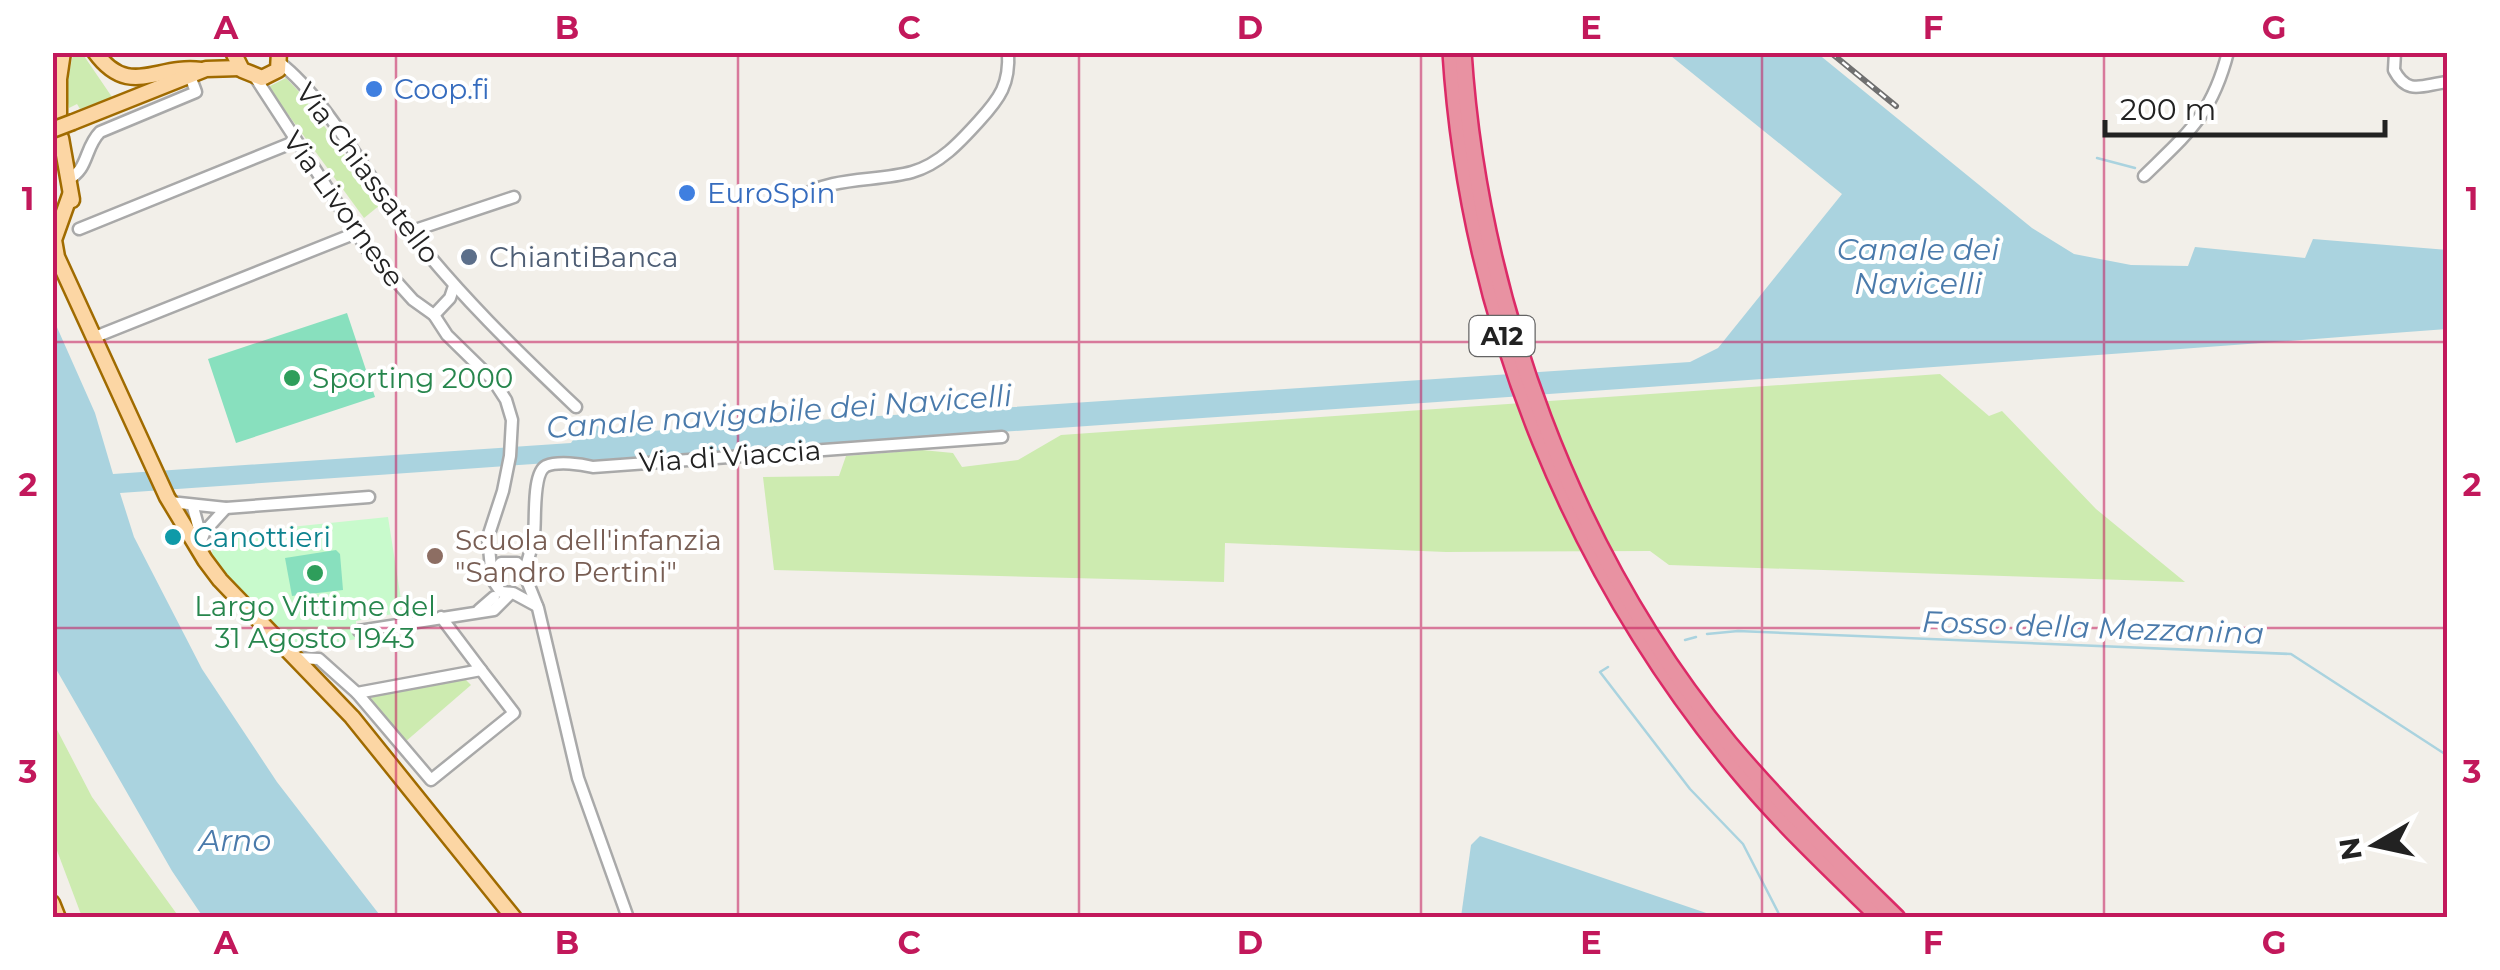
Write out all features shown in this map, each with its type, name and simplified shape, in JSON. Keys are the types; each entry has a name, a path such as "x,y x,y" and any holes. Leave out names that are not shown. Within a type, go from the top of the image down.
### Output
{"highway":[{"name":"A12","path":"1451,52 1468,198 1504,342 1560,488 1681,698 1746,781 1880,918"},
{"name":"A12","path":"1463,52 1478,182 1509,314 1558,454 1623,597 1727,740 1807,830 1897,918"}],"main road":[{"path":"63,52 58,78 72,217 62,250 68,278"},
{"path":"95,52 112,72 128,78 146,78 174,68 199,72 240,68"},
{"path":"61,126 199,72 230,52 240,68 254,77 274,74 282,57"},
{"path":"69,188 58,218 56,254 169,499 220,580 352,717 514,918"},
{"path":"52,903 58,918"}],"street":[{"path":"799,198 827,186 914,172 941,158 1000,98 1008,81 1008,52"},
{"path":"2144,176 2204,114 2219,86 2228,52"},
{"path":"2395,52 2394,70 2409,86 2420,88 2448,82"},
{"name":"Via Chiassatello","path":"282,57 409,232 454,286 576,408"},
{"path":"69,188 100,132 196,92 199,72"},
{"name":"Via Livornese","path":"254,77 356,233 396,283 434,315 447,335 498,386 509,406 512,430 506,480 490,524 488,542 495,591"},
{"path":"79,228 294,142"},
{"path":"409,232 514,198"},
{"path":"94,337 356,233"},
{"name":"Via Chiassatello","path":"434,315 450,298 454,286"},
{"name":"Via di Viaccia","path":"524,575 534,536 536,488 546,466 593,467 1002,437"},
{"path":"169,499 193,507 226,508 370,497"},
{"path":"193,507 199,544"},
{"path":"199,544 226,508"},
{"path":"488,542 524,575 537,606 574,766 628,918"},
{"path":"359,631 473,612 495,591 497,566 528,551"},
{"path":"495,591 512,593 520,589 524,575"},
{"path":"495,591 512,593 537,606"},
{"path":"296,658 320,658 357,693 431,780 514,714 442,618"},
{"path":"357,693 481,670"}],"green space":[{"path":"82,53 112,97 80,109 77,104 69,108 67,89 73,55"},
{"path":"286,78 380,205 364,218 268,87"},
{"name":"Sporting 2000","path":"347,313 375,397 236,443 208,359"},
{"path":"1940,374 1989,416 2002,411 2096,509 2185,582 1669,565 1650,551 1446,552 1225,543 1224,582 774,570 763,477 839,476 846,456 922,450 953,453 962,467 1018,460 1061,435"},
{"path":"388,517 403,612 356,621 357,639 299,649 212,558 213,535"},
{"name":"Largo Vittime del 31 Agosto 1943","path":"336,550 340,554 343,590 292,596 285,558"},
{"path":"464,678 471,685 405,742 372,704 376,693"},
{"path":"53,722 92,797 179,917 82,917 53,840"}],"water":[{"path":"1666,52 1817,53 2032,228 2074,254 2131,265 2188,266 2195,247 2305,258 2313,239 2448,250 2447,329 120,493 134,537 202,669 277,782 382,918 203,917 172,871 52,662 52,316 95,413 113,474 571,443 585,422 606,429 651,431 1690,362 1718,348 1842,194"},
{"path":"1480,836 1718,917 1461,917 1471,845"}],"waterway":[{"path":"2097,158 2135,168"},
{"name":"Fosso della Mezzanina","path":"1707,634 1738,631 2291,654 2448,756"},
{"path":"1685,640 1696,637"},
{"path":"1608,667 1600,672 1690,789 1743,844 1781,918"},
{"name":"Fosso della Mezzanina","path":"2447,918 2448,907"}],"railway":[{"path":"1830,52 1896,106"}],"place":[{"name":"Coop.fi","path":"374,89"},
{"name":"EuroSpin","path":"687,193"},
{"name":"ChiantiBanca","path":"469,257"},
{"name":"Sporting 2000","path":"292,378"},
{"name":"Canottieri","path":"173,537"},
{"name":"Scuola dell'infanzia \"Sandro Pertini\"","path":"435,556"},
{"name":"Largo Vittime del 31 Agosto 1943","path":"315,573"}],"water label":[{"name":"Canale dei Navicelli","path":"1918,267"},
{"name":"Canale navigabile dei Navicelli","path":"779,412"},
{"name":"Arno","path":"235,841"}]}
